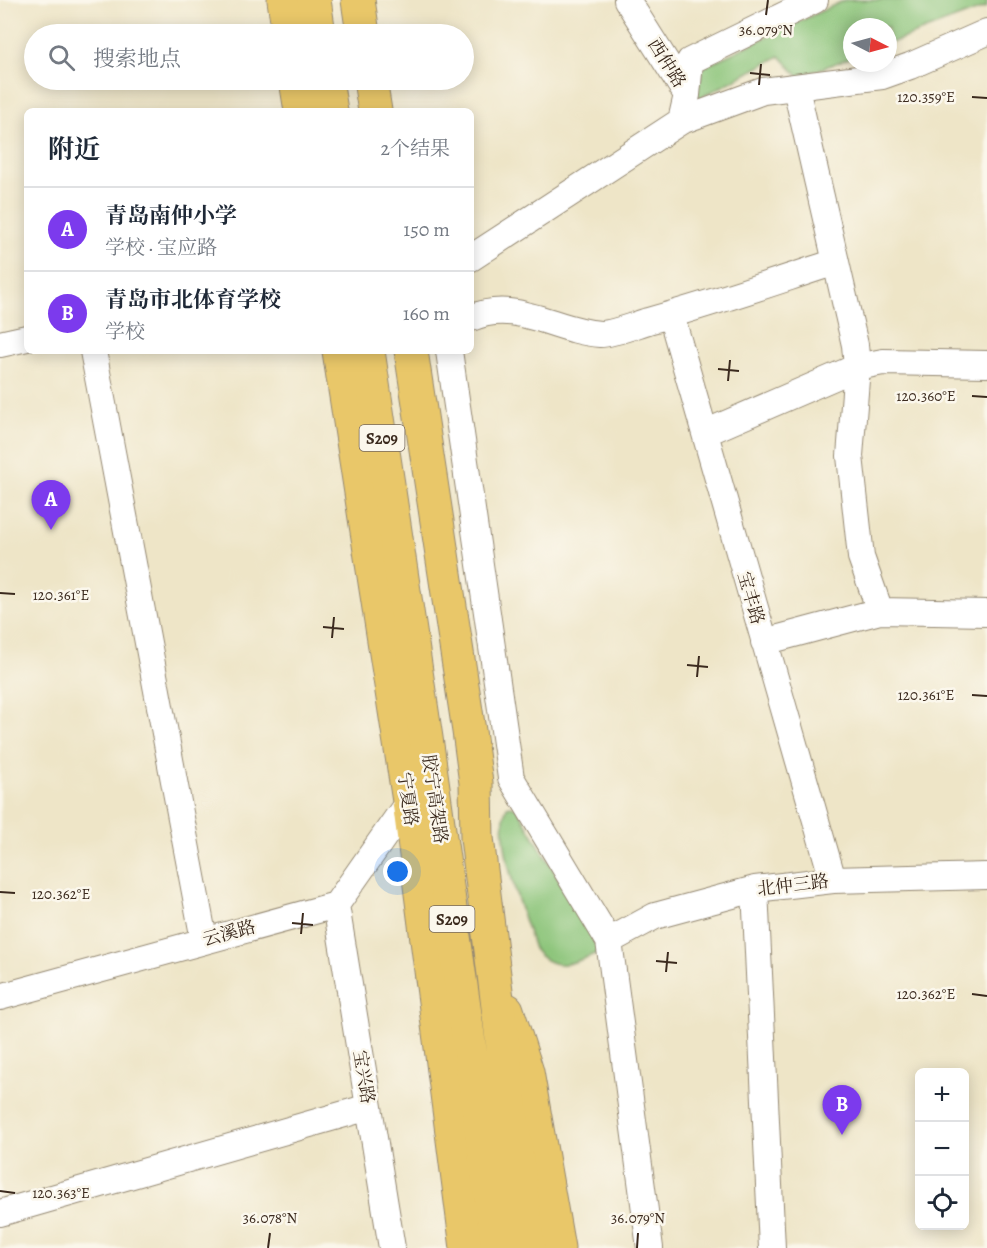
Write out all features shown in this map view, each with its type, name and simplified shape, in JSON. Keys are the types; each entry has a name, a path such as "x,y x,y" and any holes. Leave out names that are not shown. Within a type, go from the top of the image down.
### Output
{"main road":[{"path":"284,0 288,24"},
{"path":"314,0 318,24"},
{"path":"358,0 362,24"},
{"path":"298,90 301,108"},
{"path":"328,90 331,108"},
{"path":"372,90 375,108"},
{"name":"宁夏路","path":"340,354 381,527 409,801 467,1248"},
{"name":"胶宁高架路","path":"368,354 381,527 498,1248"},
{"name":"胶宁高架路","path":"411,354 476,783 477,838 506,1086 528,1248"},
{"path":"493,964 526,1072 558,1248"}],"street":[{"name":"西仲路","path":"627,0 687,95"},
{"path":"681,121 687,95 690,61 815,0"},
{"path":"474,256 681,121 763,91 882,76 987,32"},
{"path":"796,88 855,345 857,368 850,456 861,557 880,611"},
{"path":"474,317 481,314 517,311 562,327 602,334 671,315 836,262"},
{"name":"宝丰路","path":"671,315 833,880"},
{"path":"0,344 24,339"},
{"path":"94,354 204,940"},
{"path":"449,354 511,778 609,941 651,1248"},
{"path":"705,434 857,368 883,362 987,364"},
{"path":"764,642 880,611 987,613"},
{"path":"476,783 511,778"},
{"path":"336,905 409,801"},
{"name":"北仲三路","path":"609,941 655,916 755,889 833,880 987,876"},
{"path":"755,889 772,1248"},
{"name":"云溪路","path":"0,997 336,905"},
{"name":"宝兴路","path":"336,905 392,1248"},
{"path":"0,1213 369,1107"}],"green space":[{"path":"845,0 987,0 987,7 897,41 897,18 843,18 843,60 799,77 780,56 696,100 703,67"},
{"path":"507,807 517,808 601,951 574,962 558,964 542,957 534,949 517,898 507,857 504,820"}],"place":[{"name":"青岛南仲小学","path":"51,530"},
{"name":"青岛市北体育学校","path":"842,1135"}]}
